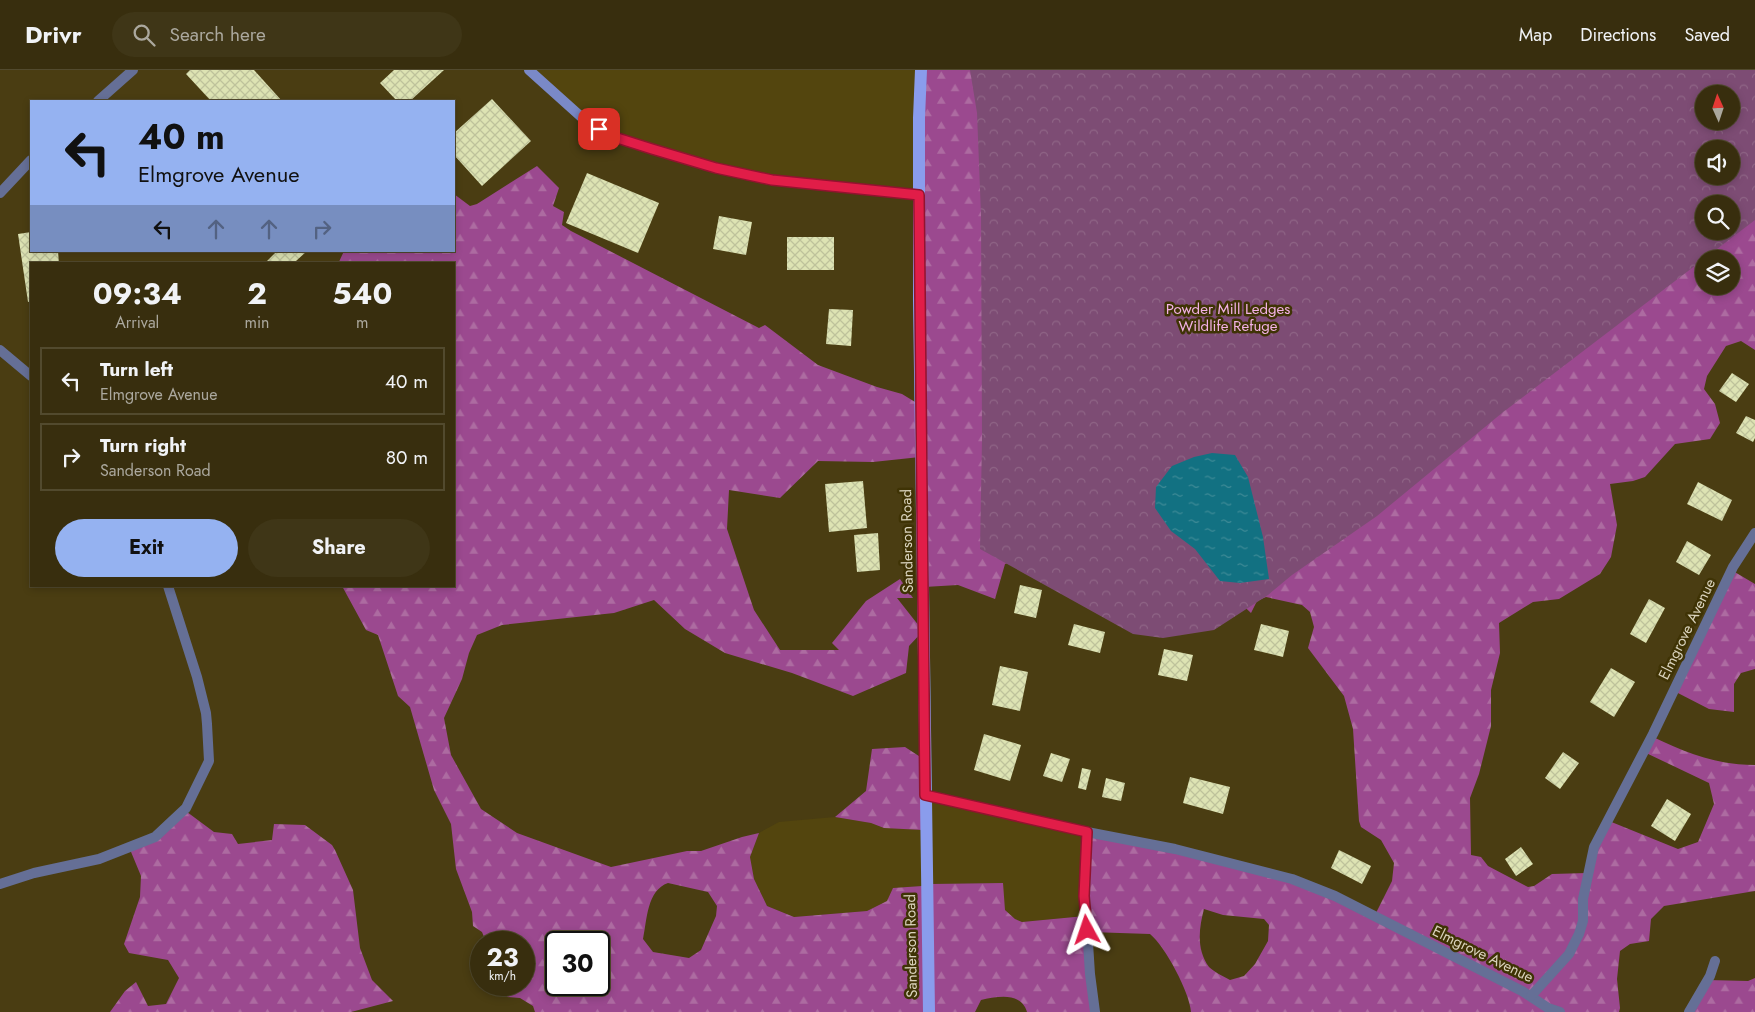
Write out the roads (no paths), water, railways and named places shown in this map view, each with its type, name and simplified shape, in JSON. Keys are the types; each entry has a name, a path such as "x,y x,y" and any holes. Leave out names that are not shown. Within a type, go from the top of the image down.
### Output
{"main road":[{"name":"Sanderson Road","path":"921,70 919,195 929,1012"}],"street":[{"path":"99,100 134,70"},
{"path":"529,70 588,123 611,136 716,168 772,180 919,195"},
{"path":"0,193 30,161"},
{"path":"0,350 30,375"},
{"name":"Elmgrove Avenue","path":"925,795 1087,832 1174,849 1292,879 1335,896 1531,996 1569,954 1579,934 1583,921 1583,899 1594,847 1653,734 1733,567 1755,532"},
{"path":"0,884 34,873 99,859 155,837 186,808 209,762 207,718 198,677 168,587"},
{"path":"1087,832 1084,896 1090,974 1096,1012"},
{"path":"1689,1012 1710,976 1715,961"},
{"path":"1531,996 1548,1008 1560,1012"}],"water":[{"path":"1212,453 1235,455 1248,477 1263,537 1269,579 1240,583 1220,581 1195,549 1171,531 1155,508 1156,487 1172,466 1194,457"}],"park label":[{"name":"Powder Mill Ledges Wildlife Refuge","path":"1228,318"}]}
